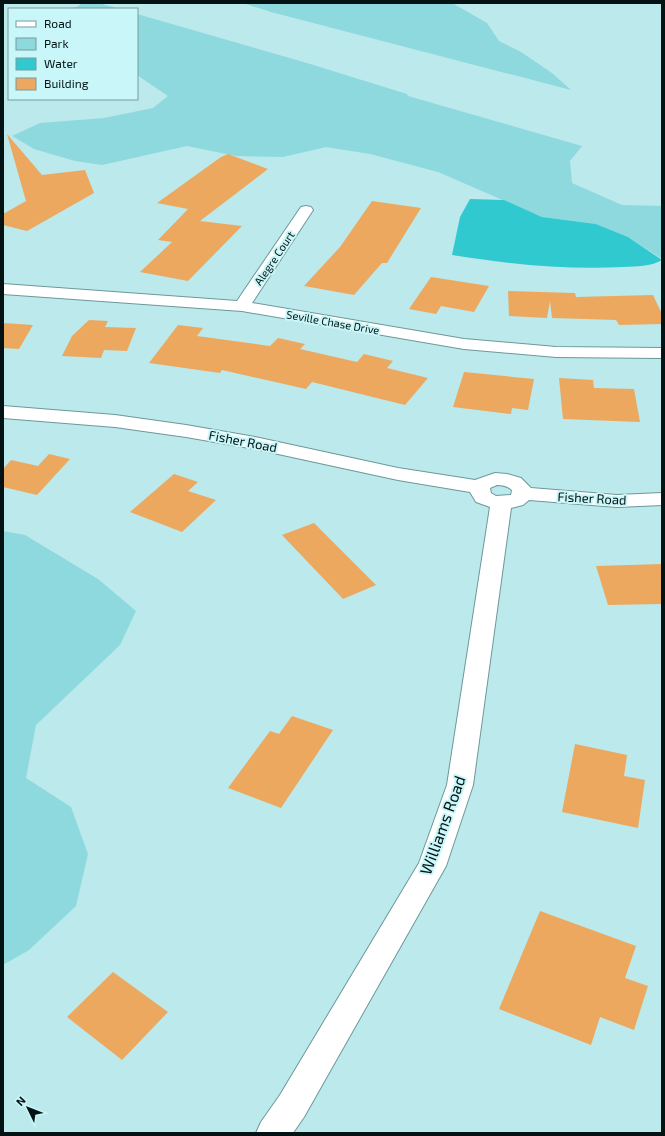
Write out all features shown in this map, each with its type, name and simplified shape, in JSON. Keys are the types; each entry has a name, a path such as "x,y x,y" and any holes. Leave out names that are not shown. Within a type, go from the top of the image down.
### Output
{"street":[{"name":"Alegre Court","path":"242,306 306,210"},
{"name":"Seville Chase Drive","path":"3,289 242,306 464,344 556,352 662,353"},
{"name":"Fisher Road","path":"3,412 115,420 255,443 398,474 480,487 480,494 489,501 512,498 617,501 662,499"},
{"name":"Williams Road","path":"273,1133 292,1106 432,866 460,785 512,498"}],"green space":[{"path":"82,3 99,3 116,8 71,8 77,7"},
{"path":"243,3 452,3 487,23 499,41 521,52 552,73 571,90 271,12"},
{"path":"138,14 307,63 407,94 408,96 582,146 570,161 572,183 622,205 662,206 662,259 628,237 596,224 542,217 438,172 370,154 326,147 283,157 236,156 187,146 102,165 75,161 34,149 12,136 40,123 104,118 153,108 168,96 138,76"},
{"path":"3,531 25,535 98,579 136,611 120,645 36,725 26,778 71,807 88,854 76,906 29,950 3,965"}],"water":[{"path":"470,199 504,200 542,217 596,224 628,237 662,260 643,266 580,268 516,264 452,255 460,217"}],"building":[{"path":"7,134 42,175 85,170 94,193 27,231 3,225 3,214 26,201"},
{"path":"228,154 268,169 200,221 242,226 188,281 140,272 172,242 158,240 188,209 157,203 221,157"},
{"path":"372,201 421,208 387,263 382,263 354,295 304,286 340,247"},
{"path":"431,277 489,286 474,312 441,306 436,314 409,309"},
{"path":"508,291 575,293 576,297 653,295 662,314 662,324 619,325 616,320 552,318 550,301 547,318 509,316"},
{"path":"89,320 108,321 105,327 136,328 127,351 104,350 101,358 62,356 72,336"},
{"path":"3,323 33,325 19,349 3,348"},
{"path":"178,325 203,328 197,336 270,346 278,338 305,344 300,349 357,362 364,354 393,361 387,368 428,378 405,405 312,382 306,389 222,370 220,373 149,363"},
{"path":"464,372 534,379 528,410 512,408 511,414 453,407"},
{"path":"559,378 593,380 594,388 634,389 640,422 563,419"},
{"path":"49,454 70,459 37,495 3,487 3,469 11,460 38,466"},
{"path":"174,474 198,482 188,491 216,500 182,532 130,512"},
{"path":"314,523 376,585 343,599 282,535"},
{"path":"662,564 662,604 608,605 596,566"},
{"path":"292,716 333,730 281,808 228,788 270,731 279,734"},
{"path":"575,744 627,755 624,776 645,780 638,828 562,812"},
{"path":"540,911 636,946 625,978 648,986 634,1030 600,1017 591,1045 499,1009"},
{"path":"113,972 168,1012 122,1060 67,1017"}]}
